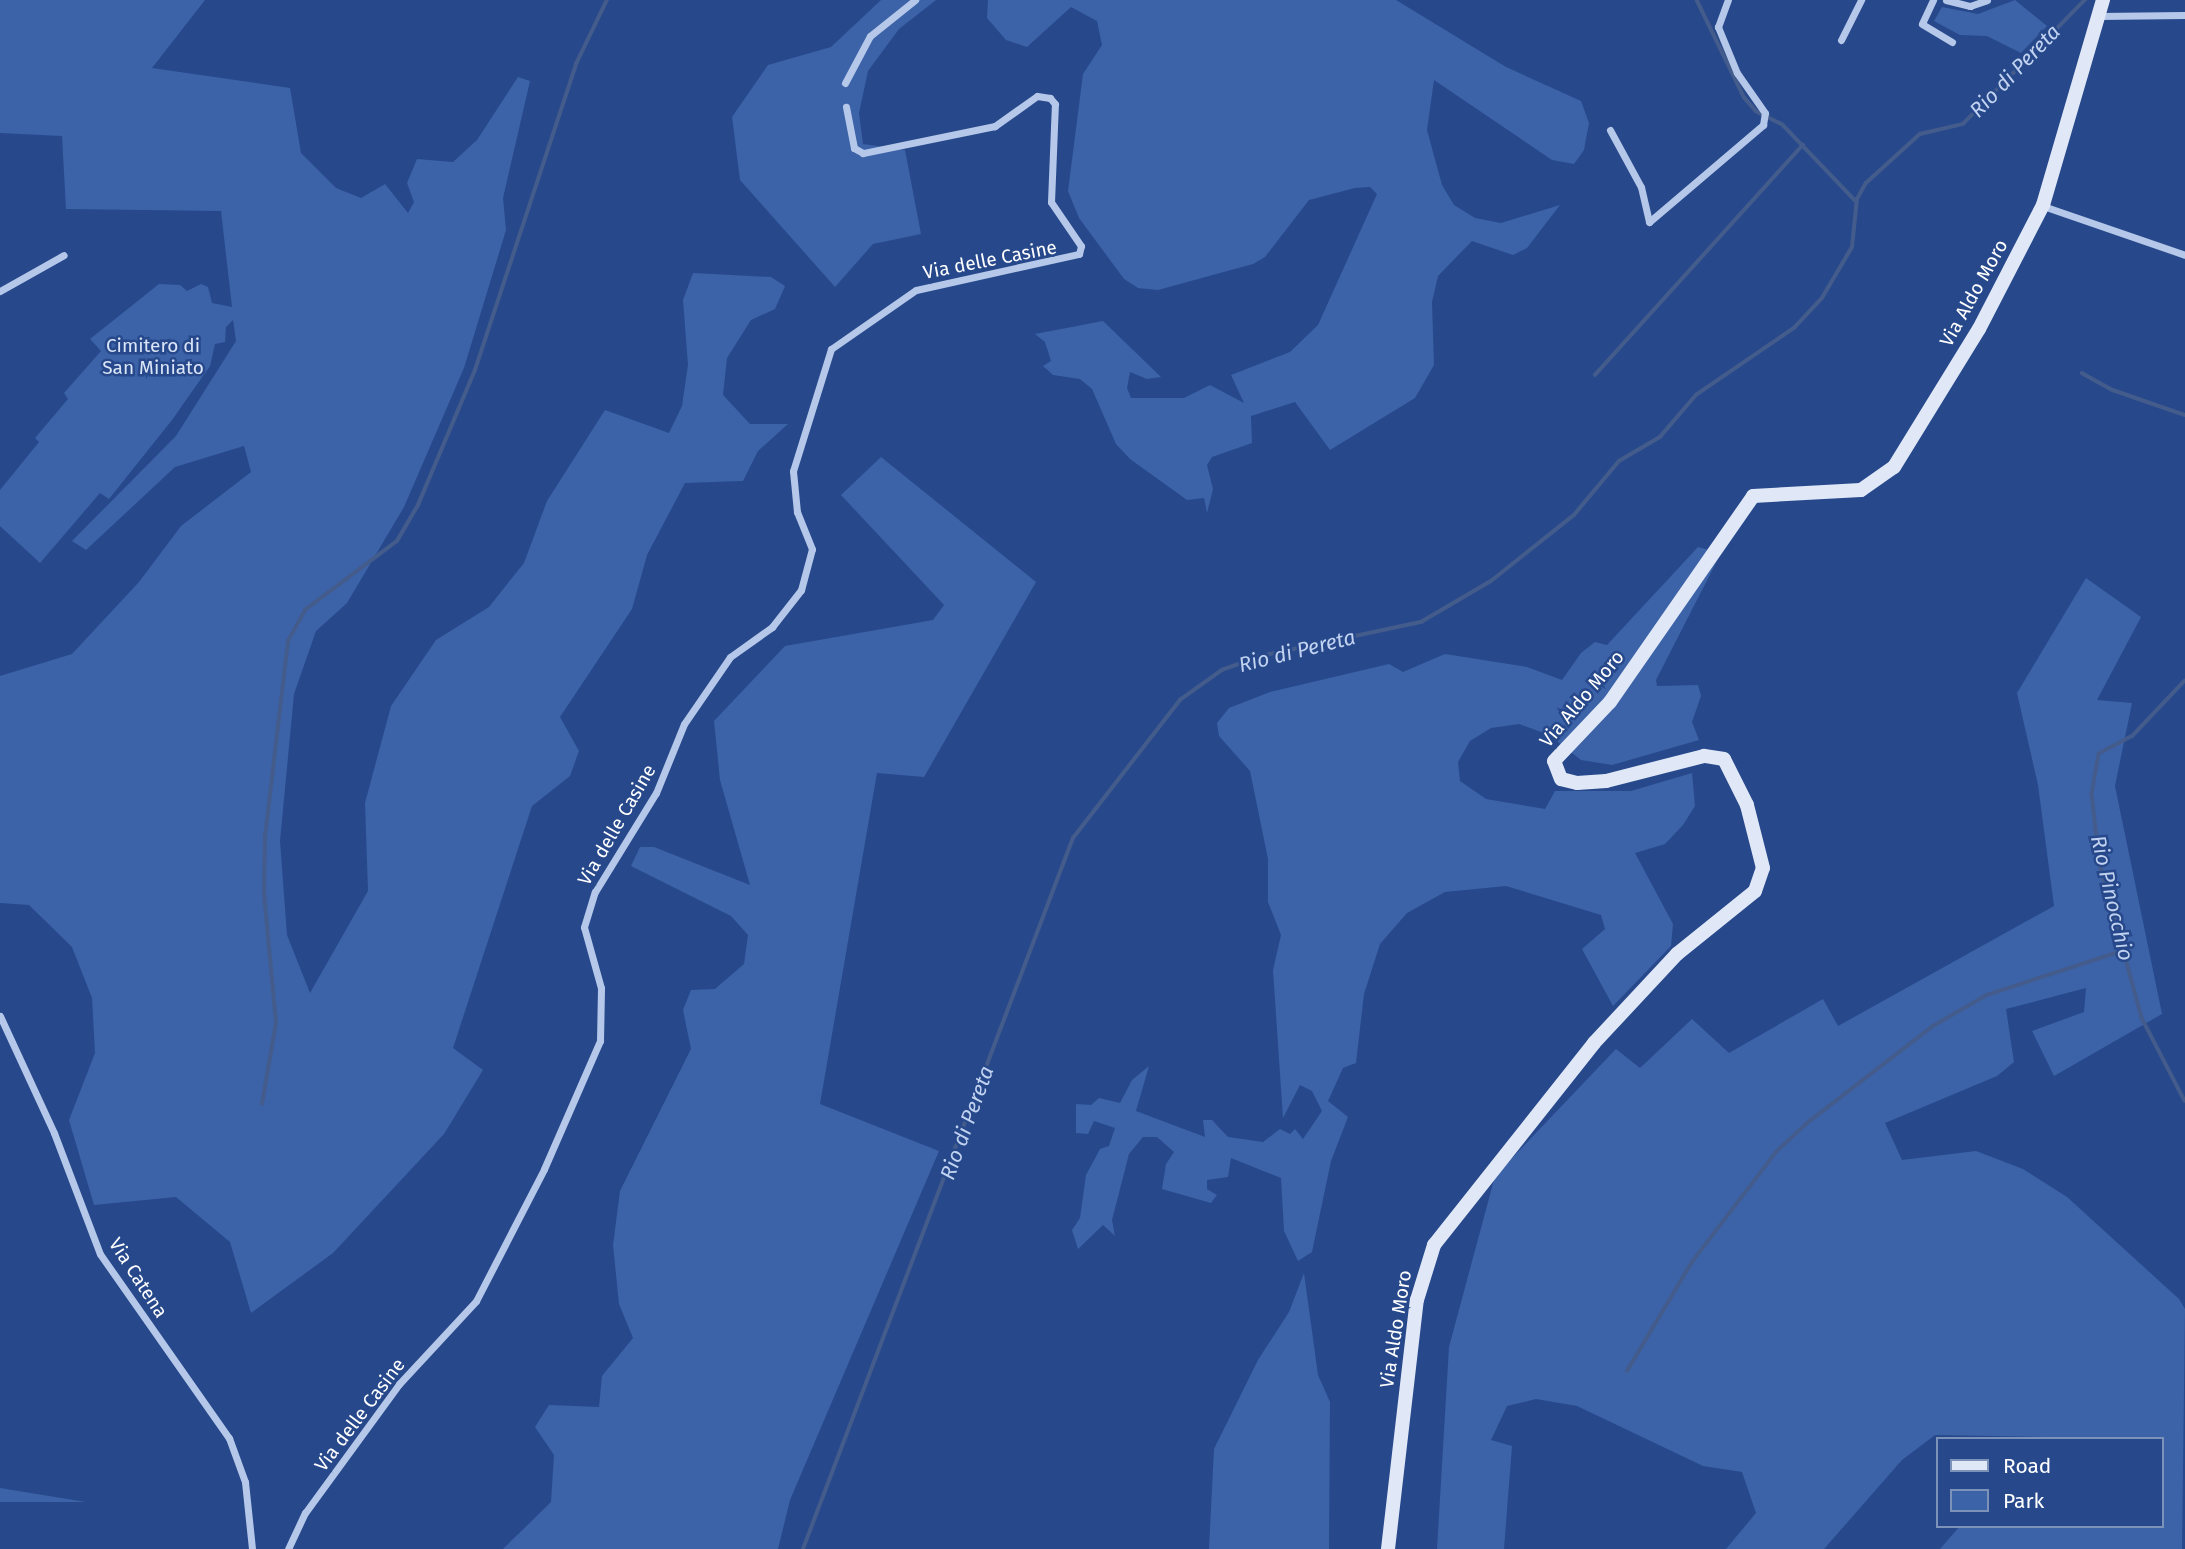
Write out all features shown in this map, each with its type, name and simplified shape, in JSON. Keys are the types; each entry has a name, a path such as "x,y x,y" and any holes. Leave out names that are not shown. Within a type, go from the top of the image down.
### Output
{"main road":[{"name":"Via Aldo Moro","path":"1388,1549 1417,1300 1434,1245 1594,1043 1677,954 1755,891 1763,868 1748,805 1724,759 1704,756 1606,781 1577,783 1561,779 1553,761 1617,692 1753,495 1854,492 1888,474 1979,329 2043,205 2103,0"}],"street":[{"path":"845,83 870,36 915,0"},
{"path":"1610,130 1641,187 1649,222 1763,124 1765,113 1737,73 1718,27 1728,0"},
{"path":"1841,40 1861,0"},
{"path":"1933,0 1922,24 1952,42"},
{"path":"1946,0 1970,5 1987,0"},
{"path":"2099,16 2185,15"},
{"name":"Via delle Casine","path":"288,1549 305,1513 399,1384 477,1301 514,1233 592,1062 602,1007 584,927 595,892 656,793 684,724 730,657 772,627 801,590 811,550 797,512 793,471 831,349 916,290 1079,254 1081,246 1051,202 1055,104 1050,97 1037,96 995,127 863,153 854,148 845,107"},
{"path":"2043,205 2185,255"},
{"path":"0,291 64,255"},
{"name":"Via Catena","path":"0,1016 54,1133 100,1254 229,1437 246,1482 252,1549"}],"green space":[{"name":"Cimitero di San Miniato","path":"0,0 205,0 152,68 290,88 301,153 336,188 361,198 385,184 408,213 414,202 407,183 417,159 453,162 477,140 518,77 530,81 503,198 506,230 464,368 404,507 347,603 316,631 294,694 280,841 287,935 310,993 368,891 365,803 391,706 436,640 489,607 524,563 547,501 605,410 669,433 682,406 688,365 683,300 693,273 771,277 785,286 775,309 751,320 727,358 723,395 750,424 788,424 758,451 743,481 685,483 647,555 632,609 560,717 579,751 570,776 532,806 453,1048 483,1070 444,1134 333,1253 251,1313 230,1242 176,1197 94,1205 69,1120 95,1053 92,998 72,947 29,905 0,903 0,676 72,654 139,582 181,526 251,472 244,446 175,467 86,550 72,541 176,436 236,341 233,320 226,327 225,342 215,344 210,366 172,420 109,499 100,493 40,563 0,526 0,490 39,442 35,438 68,399 64,393 101,351 90,339 159,284 180,285 187,291 201,284 208,287 212,303 232,307 221,211 66,209 62,136 0,133"},
{"path":"881,0 936,0 899,29 868,71 859,113 863,144 905,150 921,234 873,244 835,287 740,180 732,117 768,65 831,47"},
{"path":"988,0 1396,0 1506,67 1581,101 1589,123 1584,150 1574,164 1552,160 1434,80 1427,130 1442,185 1454,205 1475,218 1501,223 1560,205 1527,248 1513,255 1472,241 1438,276 1432,302 1434,365 1415,398 1330,450 1295,402 1251,416 1252,443 1212,457 1207,465 1213,489 1207,513 1204,498 1187,500 1130,459 1116,444 1092,389 1080,379 1053,375 1043,366 1051,361 1045,342 1035,334 1103,321 1161,377 1147,379 1130,372 1127,388 1131,398 1184,398 1210,385 1244,403 1231,375 1290,352 1318,325 1377,194 1370,187 1355,188 1309,200 1265,257 1253,264 1158,290 1138,288 1124,279 1079,218 1068,191 1083,74 1102,45 1097,21 1071,7 1027,47 1006,40 987,18"},
{"path":"2015,0 2047,26 2021,53 1987,36 1960,35 1934,21 1942,7 1978,14"},
{"path":"881,457 1036,582 924,777 877,773 820,1104 939,1151 790,1500 778,1549 503,1549 551,1502 554,1455 535,1427 549,1405 599,1407 602,1376 633,1338 619,1304 613,1245 620,1191 691,1049 683,1010 691,990 715,989 744,964 748,935 731,916 631,866 640,847 654,847 750,885 720,780 714,721 785,646 933,620 944,605 841,495"},
{"path":"1698,547 1721,553 1656,680 1657,686 1698,685 1701,696 1692,722 1699,740 1612,765 1581,760 1549,735 1519,724 1491,728 1470,741 1458,762 1460,781 1486,799 1545,809 1555,791 1631,791 1692,773 1695,806 1683,825 1665,844 1635,853 1673,924 1671,946 1613,1006 1582,949 1605,929 1601,915 1506,886 1445,892 1407,913 1380,944 1364,994 1356,1063 1343,1068 1328,1101 1348,1117 1331,1161 1312,1252 1298,1261 1284,1231 1281,1178 1231,1158 1228,1177 1207,1180 1207,1189 1217,1195 1211,1203 1162,1189 1166,1164 1174,1152 1157,1137 1143,1137 1129,1154 1112,1220 1115,1236 1103,1225 1078,1249 1072,1230 1080,1218 1086,1175 1100,1149 1109,1146 1115,1128 1094,1121 1088,1134 1076,1133 1076,1104 1091,1105 1099,1098 1120,1103 1132,1080 1149,1066 1136,1111 1205,1137 1203,1120 1212,1120 1228,1137 1263,1142 1280,1129 1290,1134 1295,1129 1303,1139 1322,1111 1312,1091 1300,1085 1283,1118 1273,970 1281,935 1268,902 1268,859 1250,771 1219,736 1217,723 1229,708 1270,692 1389,664 1403,672 1445,654 1527,667 1562,680 1581,653 1595,642 1607,645"},
{"path":"2086,578 2141,617 2097,700 2132,703 2115,786 2162,1014 2054,1076 2032,1031 2084,1012 2086,988 2006,1009 2014,1062 1997,1076 1885,1123 1902,1160 1976,1151 2023,1169 2067,1197 2179,1299 2185,1309 2182,1549 1940,1549 1958,1528 2164,1528 2164,1437 1935,1435 1902,1460 1824,1549 1726,1549 1756,1513 1742,1472 1703,1466 1577,1406 1536,1399 1507,1406 1491,1440 1512,1446 1504,1549 1437,1549 1449,1347 1495,1176 1616,1049 1640,1068 1692,1019 1729,1053 1823,999 1838,1026 2054,906 2038,785 2017,693"},
{"path":"1304,1273 1318,1375 1330,1402 1329,1549 1209,1549 1214,1449 1258,1360 1289,1312"},
{"path":"0,1488 55,1497 86,1502 0,1502"}],"waterway":[{"path":"262,1104 276,1023 264,893 265,837 288,641 305,610 397,541 418,505 475,370 576,64 607,0"},
{"path":"1697,0 1744,97 1756,111 1783,125 1855,200"},
{"name":"Rio di Pereta","path":"803,1549 1073,838 1180,700 1222,670 1261,656 1421,622 1491,581 1574,515 1619,461 1660,437 1696,395 1794,328 1822,298 1852,247 1857,199 1866,183 1920,134 1963,124 2085,0"},
{"path":"1595,375 1803,145"},
{"path":"2082,373 2113,390 2185,415"},
{"name":"Rio Pinocchio","path":"2185,681 2133,736 2099,754 2092,794 2100,864 2142,1018 2185,1101"},
{"path":"1627,1371 1692,1262 1776,1152 1806,1124 1933,1026 1987,995 2125,950"}]}
